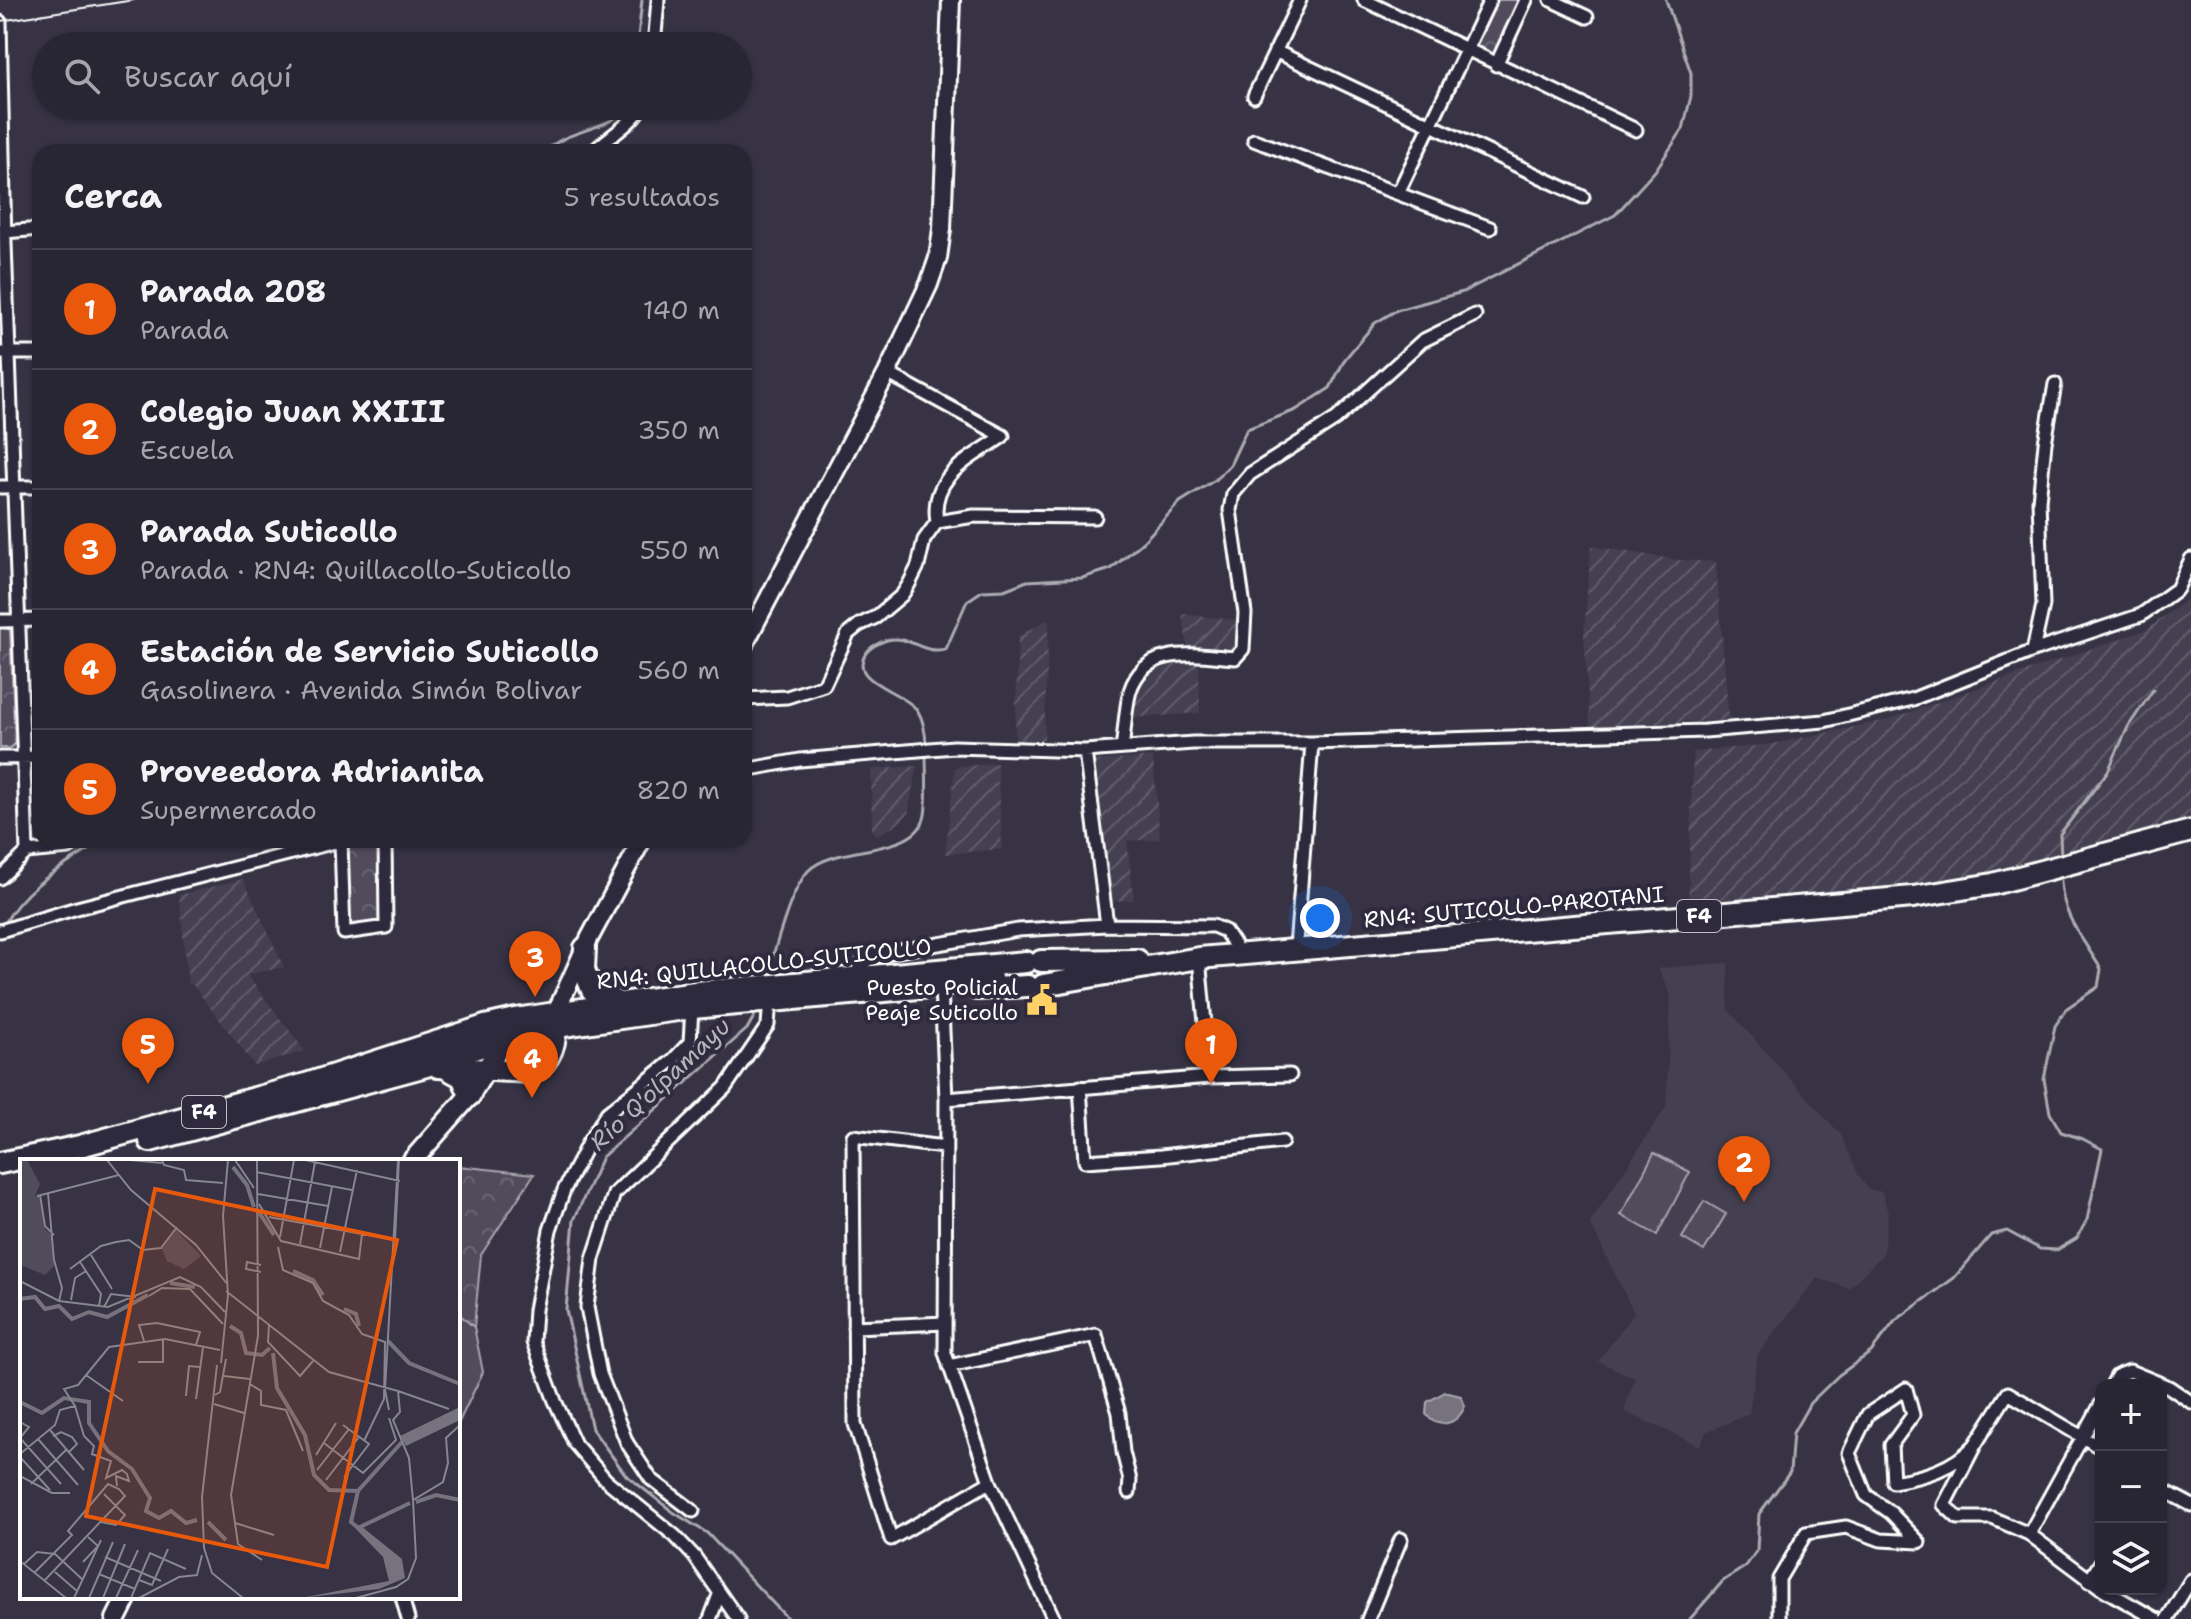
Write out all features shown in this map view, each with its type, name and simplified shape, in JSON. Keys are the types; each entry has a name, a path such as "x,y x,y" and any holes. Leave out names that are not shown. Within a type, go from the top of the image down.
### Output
{"highway":[{"name":"RN4: SUTICOLLO-PAROTANI","path":"1034,973 1138,967 1296,948 1913,897 1993,884 2191,831"},
{"path":"585,948 584,970 592,990 625,1009"},
{"name":"RN4: SUTICOLLO-PAROTANI","path":"1034,973 1093,959 1169,961"},
{"name":"RN4: QUILLACOLLO-SUTICOLLO","path":"0,1163 80,1146 291,1089 516,1019 556,1019 625,1009 695,992 851,979 1034,973"},
{"name":"RN4: QUILLACOLLO-SUTICOLLO","path":"625,1009 692,1008 941,986 1034,973"},
{"path":"435,1067 530,1072 541,1067 553,1051 625,1009"},
{"path":"553,1051 556,1019"},
{"name":"RN4: QUILLACOLLO-SUTICOLLO","path":"79,1159 435,1067 556,1019"},
{"path":"435,1067 462,1077 470,1095"},
{"path":"0,1175 20,1171"}],"main road":[{"path":"752,630 887,373 938,258 942,229 951,0"},
{"path":"556,1019 585,948 638,848"},
{"path":"414,1159 470,1095 516,1019"},
{"path":"470,1095 492,1080 511,1073"},
{"path":"116,1619 126,1599"}],"street":[{"path":"655,32 658,0"},
{"path":"1254,96 1300,0"},
{"path":"1364,0 1636,130"},
{"path":"1398,193 1490,0"},
{"path":"1496,65 1526,0"},
{"path":"1551,0 1587,17"},
{"path":"0,22 5,353 14,487 27,852"},
{"path":"1275,51 1583,197"},
{"path":"601,144 631,120"},
{"path":"1254,140 1490,228"},
{"path":"5,232 32,230"},
{"path":"1122,748 1130,692 1147,665 1171,655 1235,658 1243,649 1245,613 1230,510 1233,494 1240,482 1263,464 1336,419 1422,341 1475,315"},
{"path":"5,353 32,353"},
{"path":"752,699 787,697 824,685 848,634 876,617 902,595 909,584 918,566 924,540 937,522 935,507 946,476 1003,436 887,373"},
{"path":"2033,651 2043,605 2039,501 2055,384"},
{"path":"0,487 32,487"},
{"path":"937,522 974,516 1095,517"},
{"path":"752,769 800,760 939,748 1085,751 1193,743 1312,743 1705,731 1824,721 1913,699 2033,651 2141,615 2177,589 2191,559"},
{"path":"0,621 32,620"},
{"path":"1296,948 1312,743"},
{"path":"1085,751 1107,925"},
{"path":"0,758 32,757"},
{"path":"0,878 27,852 69,848"},
{"path":"0,931 311,848"},
{"path":"342,848 344,933 386,927 385,848"},
{"path":"851,979 862,964 876,955 1018,930 1107,925 1213,926 1225,931 1241,955"},
{"path":"1199,958 1210,1077"},
{"path":"941,986 946,1099 945,1353 990,1482 1054,1619"},
{"path":"693,1511 651,1479 627,1443 600,1374 587,1307 593,1259 614,1194 725,1088 768,1025 770,1000"},
{"path":"692,1008 690,1042 672,1061 607,1113 564,1190 550,1230 535,1310 533,1342 575,1444 606,1480 675,1536 694,1556 738,1619"},
{"path":"946,1099 1210,1077 1290,1075"},
{"path":"1080,1087 1085,1161 1282,1142"},
{"path":"944,1147 853,1136 855,1424 891,1539 990,1482"},
{"path":"854,1327 945,1323"},
{"path":"949,1366 1096,1335 1119,1413 1130,1480 1129,1492"},
{"path":"2115,1379 2130,1371 2150,1379"},
{"path":"2167,1386 2191,1402"},
{"path":"1779,1619 1779,1579 1806,1533 1846,1527 1881,1540 1919,1542 1891,1513 1866,1495 1849,1453 1868,1414 1906,1389 1913,1415 1891,1445 1893,1482 1926,1477 1964,1457 1975,1445"},
{"path":"2095,1444 2008,1393 1975,1445 1944,1505 1958,1518 1992,1518 2029,1534 2095,1584"},
{"path":"2029,1534 2095,1414"},
{"path":"2167,1492 2191,1505"},
{"path":"1368,1619 1401,1539"},
{"path":"2089,1581 2095,1572"},
{"path":"2167,1619 2191,1580"},
{"path":"710,1619 719,1595"},
{"path":"2114,1595 2156,1619"},
{"path":"403,1599 408,1619"}],"shaded area":[{"path":"1591,546 1679,560 1716,562 1729,720 1590,727 1584,633"},
{"path":"2191,596 2191,818 2032,866 1865,891 1688,908 1693,752 1772,744 1887,720 2148,629"},
{"path":"1182,614 1237,620 1236,648 1231,653 1188,649"},
{"path":"1049,619 1044,740 1015,742 1018,636"},
{"path":"1199,661 1200,713 1132,718 1140,686 1155,668 1171,663"},
{"path":"1153,757 1160,839 1127,841 1134,900 1109,901 1092,761"},
{"path":"997,763 1002,849 945,854 955,767"},
{"path":"917,766 908,814 895,826 877,835 872,830 871,769"},
{"path":"243,879 284,967 247,975 305,1051 255,1066 192,984 188,984 179,895"},
{"path":"1728,963 1728,1010 1841,1135 1868,1189 1882,1192 1888,1213 1883,1254 1849,1288 1817,1278 1758,1354 1749,1414 1706,1432 1700,1446 1624,1411 1635,1378 1598,1361 1634,1313 1590,1223 1666,1107 1671,996 1658,968"},
{"path":"1445,1392 1461,1396 1465,1406 1453,1421 1442,1424 1426,1414 1427,1402"}],"green space":[{"path":"1495,0 1520,0 1493,59 1472,49"},
{"path":"0,626 10,630 15,744 10,748 0,748"},
{"path":"346,848 380,848 382,919 379,924 352,926 346,920"},
{"path":"539,1040 544,1046 543,1058 519,1064 512,1056 512,1046"},
{"path":"1654,1153 1690,1172 1657,1235 1621,1215"},
{"path":"460,1166 534,1174 481,1255 474,1327 460,1315"},
{"path":"1704,1201 1726,1214 1704,1251 1682,1238"},
{"path":"460,1315 474,1327 483,1372 460,1420"}],"waterway":[{"path":"639,32 642,0"},
{"name":"Río Q'olpamayu","path":"926,745 924,727 917,710 870,679 864,671 862,663 872,647 895,639 929,649 946,649 967,601 982,591 1004,590 1027,581 1082,578 1111,569 1144,541 1180,502 1215,480 1230,465 1247,429 1296,410 1330,388 1345,359 1375,323 1397,310 1463,292 1615,215 1655,171 1683,129 1691,96 1691,73 1666,0"},
{"path":"554,144 611,120"},
{"path":"2061,858 2060,834 2108,771 2128,727 2153,690"},
{"name":"Río Q'olpamayu","path":"771,962 791,902 808,871 836,856 892,844 919,829 926,807 926,753"},
{"path":"3,927 22,899 34,888 91,848"},
{"path":"1690,1619 1723,1581 1746,1566 1757,1550 1759,1514 1790,1472 1793,1433 1810,1403 1839,1375 1871,1352 1895,1321 1954,1278 1991,1235 2007,1231 2040,1249 2057,1250 2077,1238 2087,1220 2102,1149 2061,1132 2050,1113 2044,1079 2055,1026 2067,1008 2098,987 2101,969 2070,917 2061,881"},
{"name":"Río Q'olpamayu","path":"756,1013 747,1029 602,1157 574,1220 566,1310 592,1429 626,1475 673,1512 707,1533 788,1619"}],"tunnel":[{"path":"1027,974 1042,973"}],"tram line":[{"path":"0,21 134,0"}],"place":[{"name":"Parada Suticollo","path":"535,997"},
{"name":"Puesto Policial Peaje Suticollo","path":"1042,1000"},
{"name":"Proveedora Adrianita","path":"148,1084"},
{"name":"Parada 208","path":"1211,1084"},
{"name":"Estación de Servicio Suticollo","path":"532,1098"},
{"name":"Colegio Juan XXIII","path":"1744,1202"}]}
